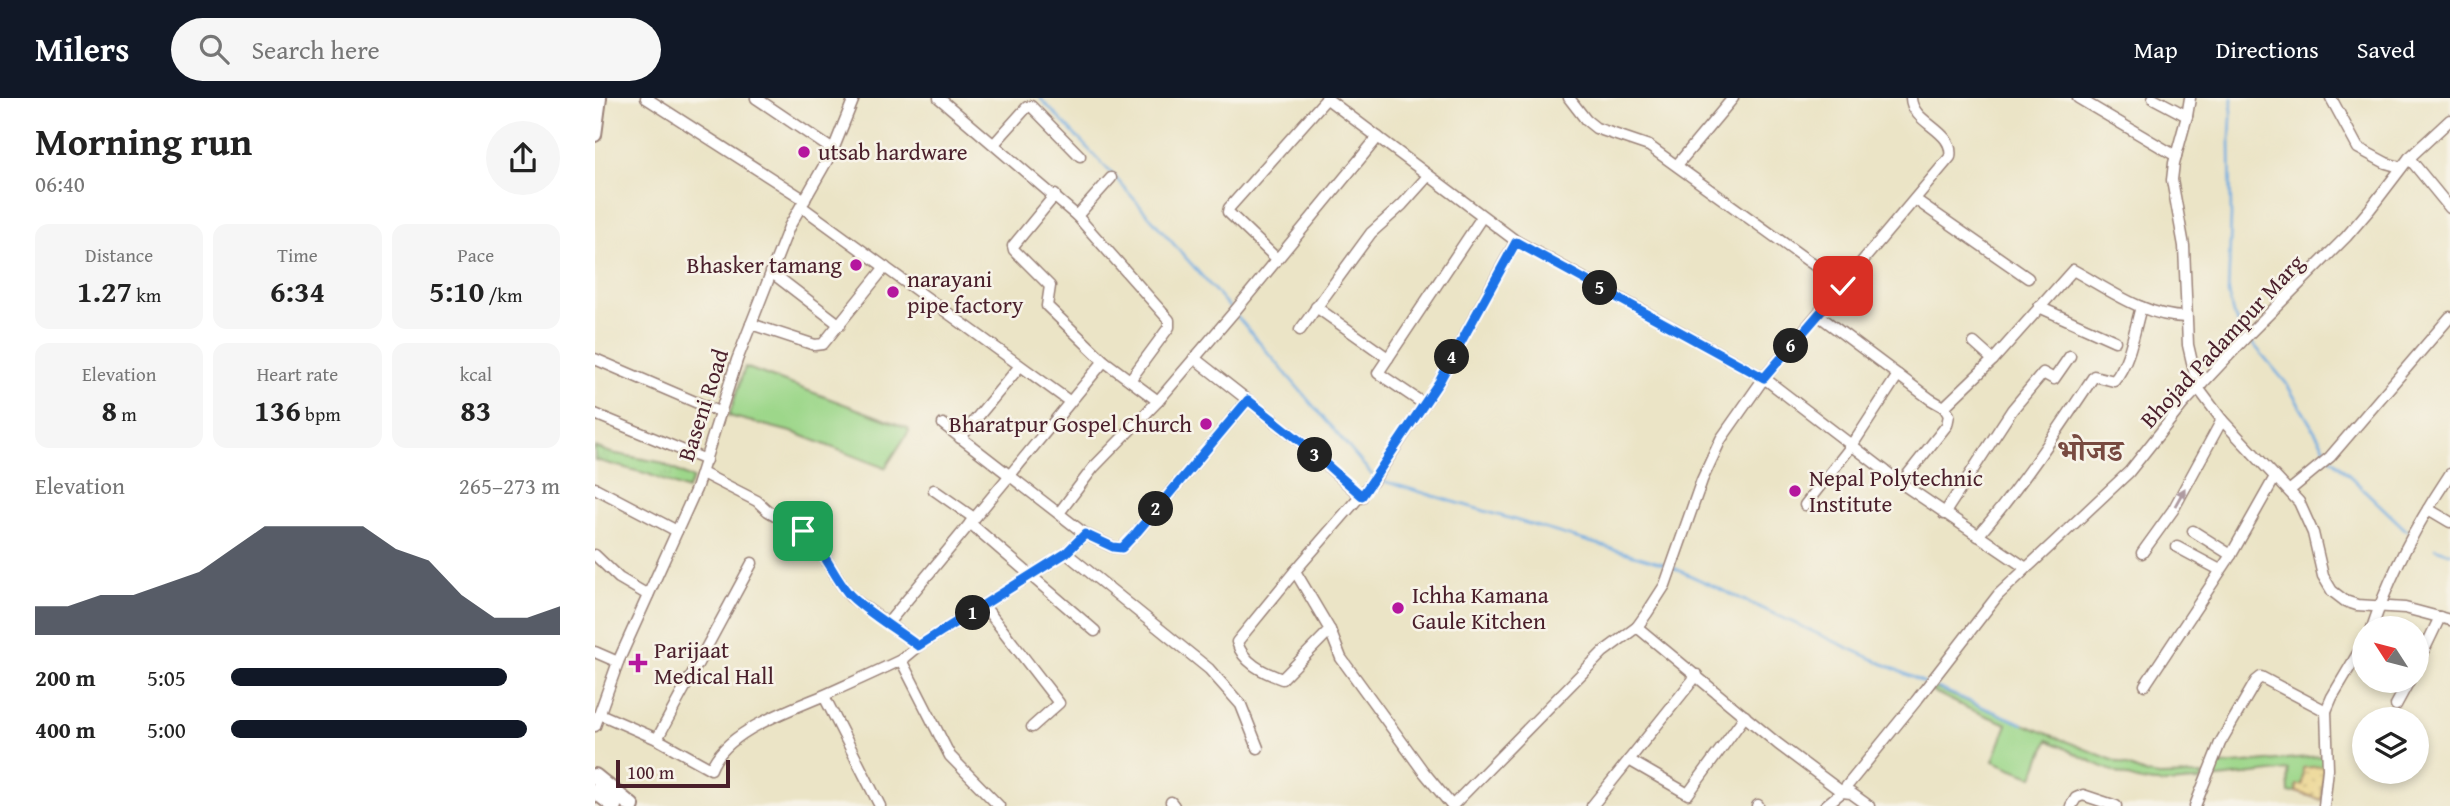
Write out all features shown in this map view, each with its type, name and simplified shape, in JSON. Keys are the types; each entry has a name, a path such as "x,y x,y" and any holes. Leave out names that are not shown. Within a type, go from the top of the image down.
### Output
{"highway":[{"path":"595,776 632,806"},
{"path":"595,791 614,806"}],"main road":[{"path":"595,135 597,105"}],"street":[{"path":"646,98 804,203 885,267 1069,401"},
{"path":"756,98 833,150"},
{"name":"Baseni Road","path":"595,726 618,662 702,472 751,324 789,227 833,150 854,98"},
{"path":"939,98 1077,216 1169,320 1169,327 1131,380"},
{"path":"1277,259 1228,212 1229,208 1327,98 1516,242 1764,378 1901,483 2026,568"},
{"path":"1569,98 1596,128 1649,146 1843,286"},
{"path":"1678,165 1733,98"},
{"path":"1295,571 1329,630 1341,658 1416,762 1452,806 1610,645 1637,626 1665,584 1702,480 1721,439 1764,378 1945,164 1951,150 1947,141 1914,109 1911,98"},
{"path":"2078,98 2176,156"},
{"path":"2153,98 2187,117"},
{"path":"2190,98 2172,180 2184,246 2188,345 2198,388 2222,420 2299,502 2313,533 2326,583 2345,601 2357,606 2405,608 2445,619 2429,645"},
{"path":"2331,98 2358,148 2386,163 2400,167"},
{"path":"994,144 1027,107 1031,106 1080,156"},
{"name":"Bhojad Padampur Marg","path":"1825,806 1842,792 1988,607 2129,472 2198,388 2346,237 2400,167 2450,120"},
{"path":"1059,513 1108,451 1158,401 1195,358 1378,136"},
{"path":"2409,158 2450,208"},
{"path":"1300,330 1371,233 1402,205 1428,176"},
{"path":"1077,216 1111,178"},
{"path":"1055,195 1013,246 1014,250 1050,286 1047,306 1104,360 1158,401"},
{"path":"1916,200 2028,278"},
{"path":"1424,404 1378,373 1482,217"},
{"path":"1329,630 1282,679 1253,665 1240,650 1237,642 1295,571 1362,496 1439,382 1516,242"},
{"path":"751,324 815,345 828,340 885,267"},
{"path":"1944,407 1993,360 2073,270 2141,307 2171,317 2186,317"},
{"path":"771,272 840,325"},
{"path":"1316,307 1388,358"},
{"path":"2039,307 2115,341"},
{"path":"1978,536 2029,472 2094,376 2114,381 2117,377 2126,359 2141,307"},
{"path":"1818,315 1944,407 1949,415 1947,425 1901,483"},
{"path":"2290,490 2330,457 2450,317"},
{"path":"1974,343 1993,360"},
{"path":"1944,514 2012,410 2043,373 2054,379 2070,356"},
{"path":"1195,358 1300,441 1362,496"},
{"path":"595,359 721,413"},
{"path":"888,623 1104,360"},
{"path":"960,438 1020,366"},
{"path":"1805,505 1853,444 1898,376"},
{"path":"943,424 1085,534 1113,547 1122,548 1248,400"},
{"path":"595,414 706,460"},
{"path":"2142,553 2173,510 2222,420"},
{"path":"702,472 757,501 810,536 851,597 918,646"},
{"path":"2376,616 2385,589 2450,474"},
{"path":"2145,685 2231,555 2275,477"},
{"path":"595,488 677,531"},
{"path":"934,490 1095,631"},
{"path":"2428,509 2450,522"},
{"path":"2193,531 2231,555"},
{"path":"600,714 657,739 711,769 715,758 721,752 760,722 901,660 918,646 1066,553 1085,534"},
{"path":"2177,547 2220,570"},
{"path":"1066,553 1209,669 1241,705 1258,748"},
{"path":"595,555 619,578 648,595"},
{"path":"657,739 752,563"},
{"path":"984,606 1059,703 1032,727"},
{"path":"1637,626 1842,792 1851,793 1869,806"},
{"path":"595,652 618,662"},
{"path":"901,660 950,756 999,806"},
{"path":"2324,806 2328,769 2326,711 2352,664"},
{"path":"1592,806 1697,675"},
{"path":"2196,806 2220,743 2256,681 2261,677 2326,711"},
{"path":"2396,705 2402,693"},
{"path":"824,696 880,806"},
{"path":"1629,760 1688,794 1745,716"},
{"path":"2071,806 2076,798 2083,794 2116,806"}],"green space":[{"path":"745,367 908,428 909,431 885,468 795,433 729,416"},
{"path":"595,447 611,453 659,462 693,479 687,490 648,474 595,460"},
{"path":"1932,687 2147,774 2203,775 2201,781 2145,782 2102,766 2048,740 2033,777 1993,761 2007,724 1930,690"},
{"path":"2324,756 2324,766 2302,785 2297,785 2296,792 2289,793 2288,770 2209,779 2215,765"}],"sand":[{"path":"2324,766 2322,800 2296,792 2297,785 2302,785 2303,768"}],"waterway":[{"path":"1040,98 1113,175 1230,308"},
{"path":"2232,98 2228,294 2233,314 2243,332"},
{"path":"1236,315 1373,476"},
{"path":"2250,340 2286,383 2330,457 2407,531"},
{"path":"1380,480 1667,565"},
{"path":"2435,548 2450,553"},
{"path":"1674,568 1925,683"},
{"path":"1938,688 2023,724"}],"place":[{"name":"utsab hardware","path":"804,152"},
{"name":"Bhasker tamang","path":"856,265"},
{"name":"narayani pipe factory","path":"893,292"},
{"name":"Bharatpur Gospel Church","path":"1206,424"},
{"name":"Nepal Polytechnic Institute","path":"1795,491"},
{"name":"Ichha Kamana Gaule Kitchen","path":"1398,608"},
{"name":"Parijaat Medical Hall","path":"638,663"}],"district":[{"name":"भोजड","path":"2090,451"}],"route":[{"path":"803,531 815,541 851,597 918,646 1066,553 1085,534 1113,547 1122,548 1248,400 1300,441 1362,496 1439,382 1516,242 1764,378 1843,286"}]}
